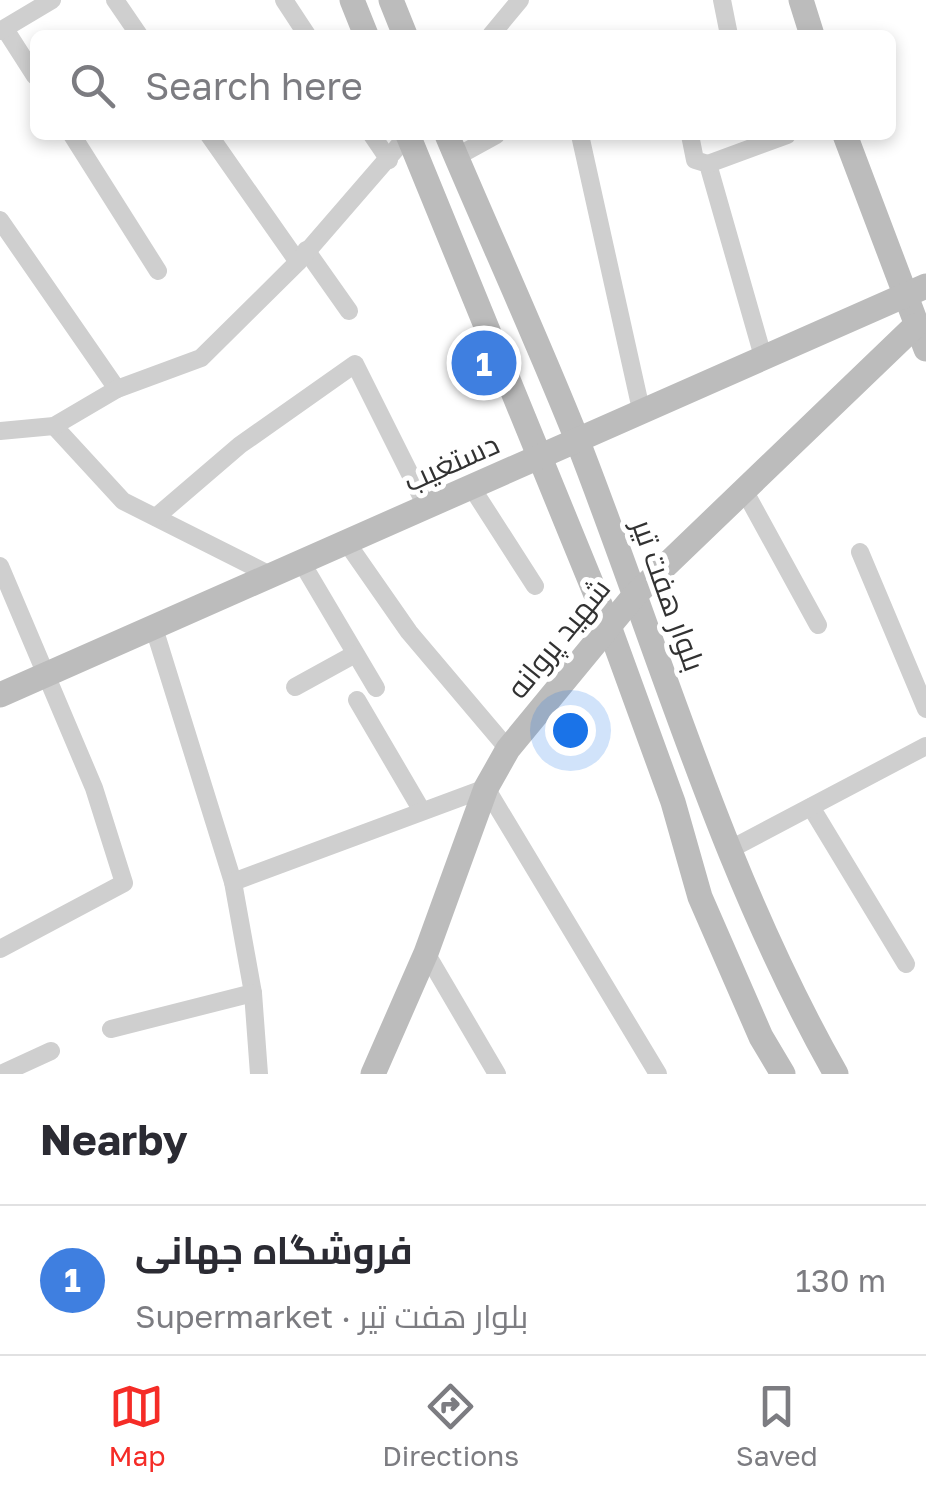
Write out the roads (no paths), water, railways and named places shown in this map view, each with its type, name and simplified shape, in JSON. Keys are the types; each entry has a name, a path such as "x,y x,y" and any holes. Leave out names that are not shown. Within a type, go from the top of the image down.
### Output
{"main road":[{"path":"352,0 364,30"},
{"path":"391,0 403,30"},
{"path":"801,0 810,30"},
{"path":"410,140 610,629 672,802 700,897 761,1037 784,1074"},
{"path":"847,140 914,290 923,343"},
{"name":"بلوار هفت تیر","path":"452,146 578,442 726,852 798,1008 836,1074"},
{"path":"466,276 486,276 500,260"},
{"name":"دستغیب","path":"0,695 764,360 914,290"},
{"name":"شهید پروانه","path":"374,1074 426,953 486,788 508,749 634,596 878,361 923,343"},
{"path":"672,802 707,791"}],"street":[{"path":"30,69 2,30 52,0"},
{"path":"115,0 136,30"},
{"path":"284,0 304,30"},
{"path":"495,30 520,0"},
{"path":"722,0 728,30"},
{"path":"75,140 158,271"},
{"path":"213,140 349,311"},
{"path":"375,140 389,160"},
{"path":"0,432 54,426 117,390 201,358 302,256 404,140"},
{"path":"581,140 642,414"},
{"path":"691,140 695,160 708,164 773,140"},
{"path":"708,164 764,360"},
{"path":"0,220 117,390"},
{"path":"156,517 240,445 355,364 426,508"},
{"path":"54,426 123,501 272,576"},
{"path":"472,488 535,586"},
{"path":"744,490 818,625"},
{"path":"347,543 408,632 508,749"},
{"path":"860,552 926,709"},
{"path":"302,563 376,688"},
{"path":"0,566 94,788 124,884 0,949"},
{"path":"154,628 233,882 253,993 259,1074"},
{"path":"295,687 355,654"},
{"path":"357,700 422,812"},
{"path":"726,852 926,746"},
{"path":"233,882 486,788 658,1074"},
{"path":"811,807 906,964"},
{"path":"426,953 497,1074"},
{"path":"110,1029 253,993"},
{"path":"1,1074 51,1051"}],"place":[{"name":"فروشگاه جهانی","path":"484,363"}]}
